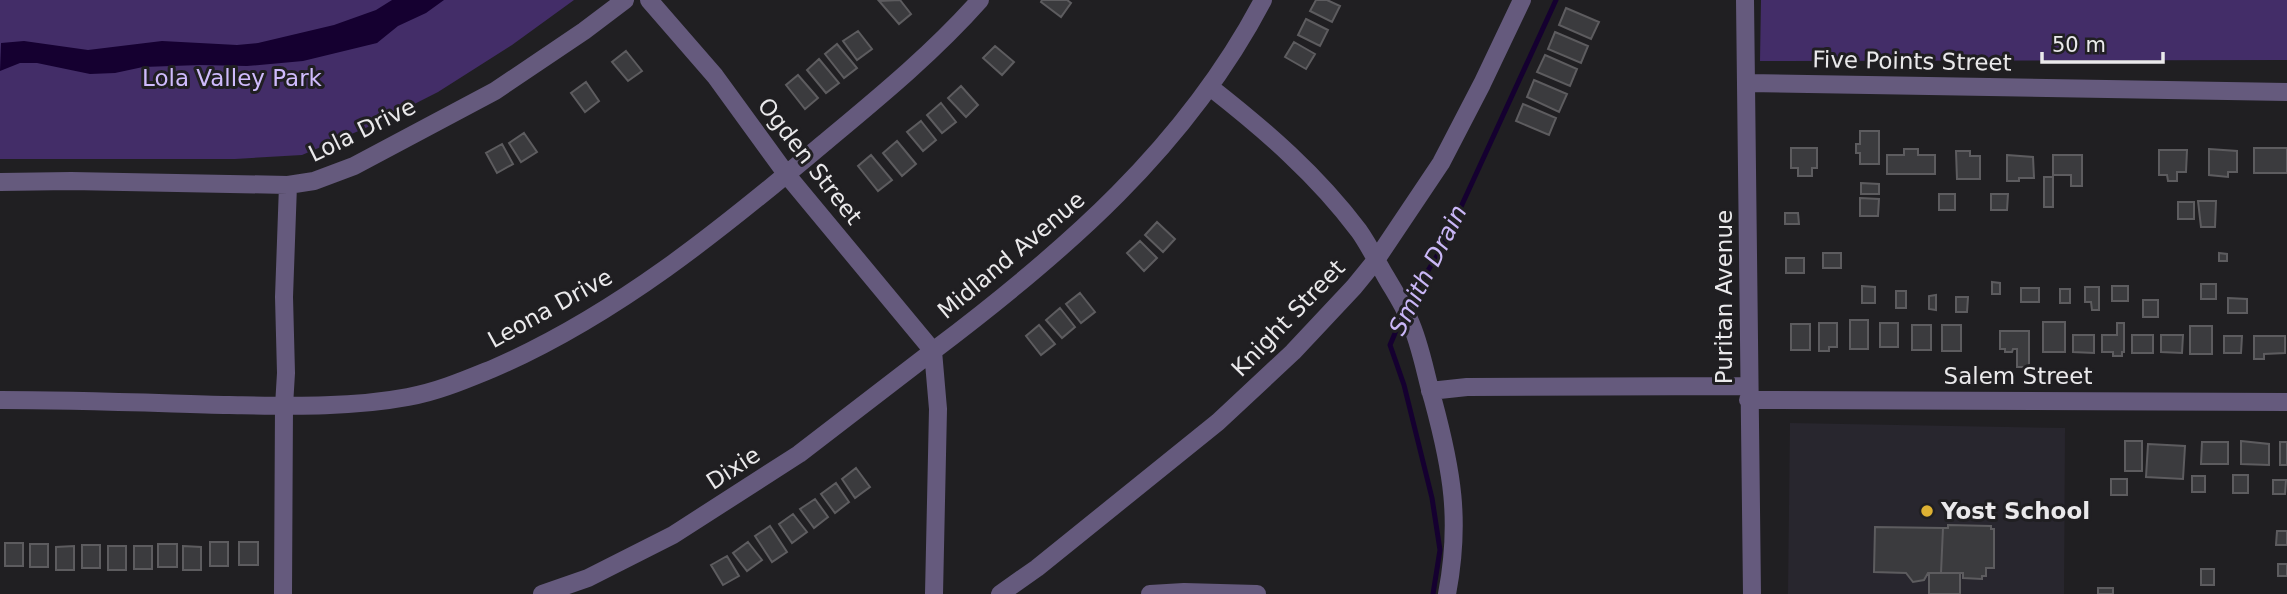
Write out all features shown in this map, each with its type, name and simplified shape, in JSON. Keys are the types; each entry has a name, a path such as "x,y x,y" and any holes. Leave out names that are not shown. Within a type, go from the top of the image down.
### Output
{"street":[{"name":"Lola Drive","path":"0,182 288,185 314,181 354,166 495,91 625,0"},
{"name":"Ogden Street","path":"649,0 715,76 787,175 933,351"},
{"name":"Leona Drive","path":"0,400 350,405 411,396 468,379 534,351 603,311 708,237 787,175 924,58 981,0"},
{"name":"Midland Avenue","path":"934,594 938,409 933,351 1041,267 1088,225 1153,159 1210,88 1263,0"},
{"name":"Knight Street","path":"1000,594 1037,568 1244,400 1354,287 1376,260 1441,163 1522,0"},
{"name":"Puritan Avenue","path":"1745,0 1752,594"},
{"name":"Five Points Street","path":"1747,83 2287,92"},
{"path":"1210,88 1251,119 1298,161 1360,233 1410,321 1419,344 1448,454 1454,510 1452,567 1447,594"},
{"path":"283,594 286,373 284,297 288,185"},
{"name":"Dixie","path":"542,594 624,562 684,528 799,454 933,351"},
{"name":"Salem Street","path":"1430,391 1466,387 2287,402"},
{"path":"1150,594 1258,594"}],"shaded area":[{"path":"392,0 444,0 426,13 398,26 377,43 303,61 247,66 143,67 115,73 90,74 37,63 20,63 0,71 1,43 24,41 88,50 162,41 237,45 258,43 334,25 376,10"},
{"name":"Yost School","path":"1790,423 2065,428 2064,594 1788,594"}],"green space":[{"name":"Lola Valley Park","path":"0,0 574,0 512,45 438,92 375,124 302,155 235,159 0,159"},
{"path":"1761,0 2287,0 2287,60 1760,61"}],"building":[{"path":"900,0 911,14 899,24 879,1"},
{"path":"1067,0 1071,3 1061,17 1041,2"},
{"path":"1316,0 1327,0 1340,6 1332,22 1310,11"},
{"path":"1566,8 1599,22 1591,39 1559,25"},
{"path":"1306,19 1328,30 1320,46 1298,35"},
{"path":"858,31 872,49 857,60 843,41"},
{"path":"1555,32 1588,46 1581,63 1548,49"},
{"path":"1294,42 1315,54 1306,69 1285,57"},
{"path":"837,44 857,68 844,78 825,54"},
{"path":"995,46 1014,62 1002,75 983,58"},
{"path":"626,51 642,71 628,81 612,62"},
{"path":"1545,55 1577,69 1570,86 1537,72"},
{"path":"819,59 839,83 826,93 807,70"},
{"path":"798,75 818,98 805,109 786,85"},
{"path":"1534,80 1567,94 1559,112 1527,97"},
{"path":"586,82 599,101 585,112 571,93"},
{"path":"961,86 978,105 966,117 948,98"},
{"path":"941,103 956,122 942,133 927,115"},
{"path":"1523,104 1556,118 1549,135 1516,121"},
{"path":"921,121 936,140 923,151 907,132"},
{"path":"1860,131 1879,131 1879,164 1860,164 1860,153 1856,153 1856,144 1860,144"},
{"path":"524,133 537,152 521,162 509,143"},
{"path":"897,141 916,164 902,176 883,153"},
{"path":"502,144 513,164 497,173 486,153"},
{"path":"1791,148 1817,148 1817,168 1812,168 1812,176 1798,176 1798,168 1791,168"},
{"path":"2254,148 2287,148 2287,173 2254,173"},
{"path":"1904,149 1918,149 1918,155 1935,155 1935,174 1887,174 1887,155 1904,155"},
{"path":"2209,149 2237,151 2237,172 2228,172 2228,177 2209,175"},
{"path":"2159,150 2187,150 2186,172 2177,172 2177,181 2168,181 2167,175 2159,175"},
{"path":"1956,151 1970,151 1970,156 1980,156 1980,179 1957,179"},
{"path":"871,155 892,180 878,191 858,166"},
{"path":"2007,155 2033,157 2034,178 2007,181"},
{"path":"2053,155 2082,155 2082,186 2071,186 2071,175 2053,175"},
{"path":"2044,177 2053,177 2053,207 2044,207"},
{"path":"1861,183 1879,184 1879,194 1861,194"},
{"path":"1939,194 1955,194 1955,210 1939,210"},
{"path":"1991,194 2008,194 2007,210 1991,210"},
{"path":"1860,198 1879,199 1878,216 1860,216"},
{"path":"2198,201 2216,201 2215,227 2201,227"},
{"path":"2178,202 2194,202 2194,219 2178,219"},
{"path":"1785,213 1798,213 1799,224 1785,224"},
{"path":"1157,222 1175,239 1163,252 1145,235"},
{"path":"1140,241 1157,258 1144,271 1127,253"},
{"path":"1823,253 1841,253 1841,268 1823,268"},
{"path":"2219,253 2227,254 2227,261 2219,261"},
{"path":"1786,258 1804,258 1804,273 1786,273"},
{"path":"1992,282 2000,283 2000,294 1992,294"},
{"path":"2201,284 2216,284 2216,299 2201,299"},
{"path":"1862,286 1875,287 1875,303 1862,303"},
{"path":"2112,286 2128,286 2128,301 2112,301"},
{"path":"2085,287 2099,287 2099,310 2092,310 2091,302 2085,302"},
{"path":"2021,288 2039,288 2039,302 2021,302"},
{"path":"2060,289 2070,289 2070,303 2060,303"},
{"path":"1896,291 1906,291 1906,308 1896,308"},
{"path":"1080,293 1095,312 1081,323 1066,304"},
{"path":"1936,295 1936,310 1929,309 1929,296"},
{"path":"1956,297 1968,297 1967,312 1956,312"},
{"path":"2228,298 2247,299 2247,313 2228,313"},
{"path":"2143,300 2158,300 2158,317 2143,317"},
{"path":"1060,308 1075,327 1062,338 1046,320"},
{"path":"1850,320 1868,320 1868,349 1850,349"},
{"path":"2043,322 2065,322 2065,352 2043,352"},
{"path":"1819,323 1837,323 1837,347 1829,347 1829,351 1819,351"},
{"path":"1880,323 1898,323 1898,347 1880,347"},
{"path":"2117,323 2124,323 2122,356 2113,356 2113,352 2102,352 2102,335 2117,335"},
{"path":"1791,324 1810,324 1810,350 1791,350"},
{"path":"1039,325 1055,344 1041,355 1026,336"},
{"path":"1912,325 1931,325 1931,350 1912,350"},
{"path":"1942,325 1961,325 1961,351 1942,351"},
{"path":"2190,326 2212,326 2212,354 2190,354"},
{"path":"2000,331 2029,331 2029,367 2017,367 2017,349 2005,352 2005,349 2000,349"},
{"path":"2073,335 2094,335 2094,353 2073,352"},
{"path":"2132,335 2153,335 2153,353 2132,353"},
{"path":"2161,335 2183,335 2182,353 2161,352"},
{"path":"2224,336 2242,336 2241,353 2224,353"},
{"path":"2254,336 2285,336 2285,353 2264,354 2264,359 2254,359"},
{"path":"2125,441 2142,441 2142,471 2125,471"},
{"path":"2241,441 2269,444 2269,465 2241,464"},
{"path":"2202,442 2228,442 2228,464 2201,464"},
{"path":"2280,442 2287,442 2287,465 2280,465"},
{"path":"2148,444 2185,446 2183,479 2146,477"},
{"path":"856,468 870,487 855,498 842,479"},
{"path":"2233,475 2248,475 2248,493 2233,493"},
{"path":"2192,476 2205,476 2205,492 2192,492"},
{"path":"2111,479 2127,479 2127,495 2111,495"},
{"path":"2273,480 2286,480 2285,494 2273,494"},
{"path":"836,483 849,502 835,513 821,494"},
{"path":"815,499 828,517 814,528 800,509"},
{"path":"793,514 807,532 792,543 779,524"},
{"path":"1948,525 1991,526 1991,529 1994,529 1994,568 1986,568 1986,576 1982,576 1982,579 1963,578 1963,573 1941,573 1943,528 1948,528"},
{"path":"770,526 787,552 772,562 755,536"},
{"path":"1875,527 1943,528 1941,573 1928,573 1924,580 1913,582 1906,573 1874,572"},
{"path":"2277,531 2287,531 2287,545 2276,545"},
{"path":"210,542 228,542 228,566 210,566"},
{"path":"239,542 258,542 258,565 239,565"},
{"path":"748,542 762,560 747,571 733,553"},
{"path":"5,543 23,543 23,566 5,566"},
{"path":"30,544 48,544 48,567 30,567"},
{"path":"158,544 177,544 177,567 158,567"},
{"path":"82,545 100,545 100,568 82,568"},
{"path":"74,546 74,570 56,570 56,547"},
{"path":"108,546 126,546 126,570 108,570"},
{"path":"134,546 152,546 152,569 134,569"},
{"path":"183,546 201,547 201,570 183,570"},
{"path":"727,556 739,576 723,585 711,565"},
{"path":"2278,564 2287,564 2287,576 2278,576"},
{"path":"2201,569 2214,569 2214,585 2201,585"},
{"path":"1929,573 1960,573 1960,594 1929,594"},
{"path":"2098,588 2113,588 2113,594 2098,594"}],"waterway":[{"name":"Smith Drain","path":"1407,305 1443,246 1556,0"},
{"name":"Smith Drain","path":"1402,317 1390,345 1404,385 1432,498 1440,550 1433,594"}],"place":[{"name":"Yost School","path":"1927,511"}]}
